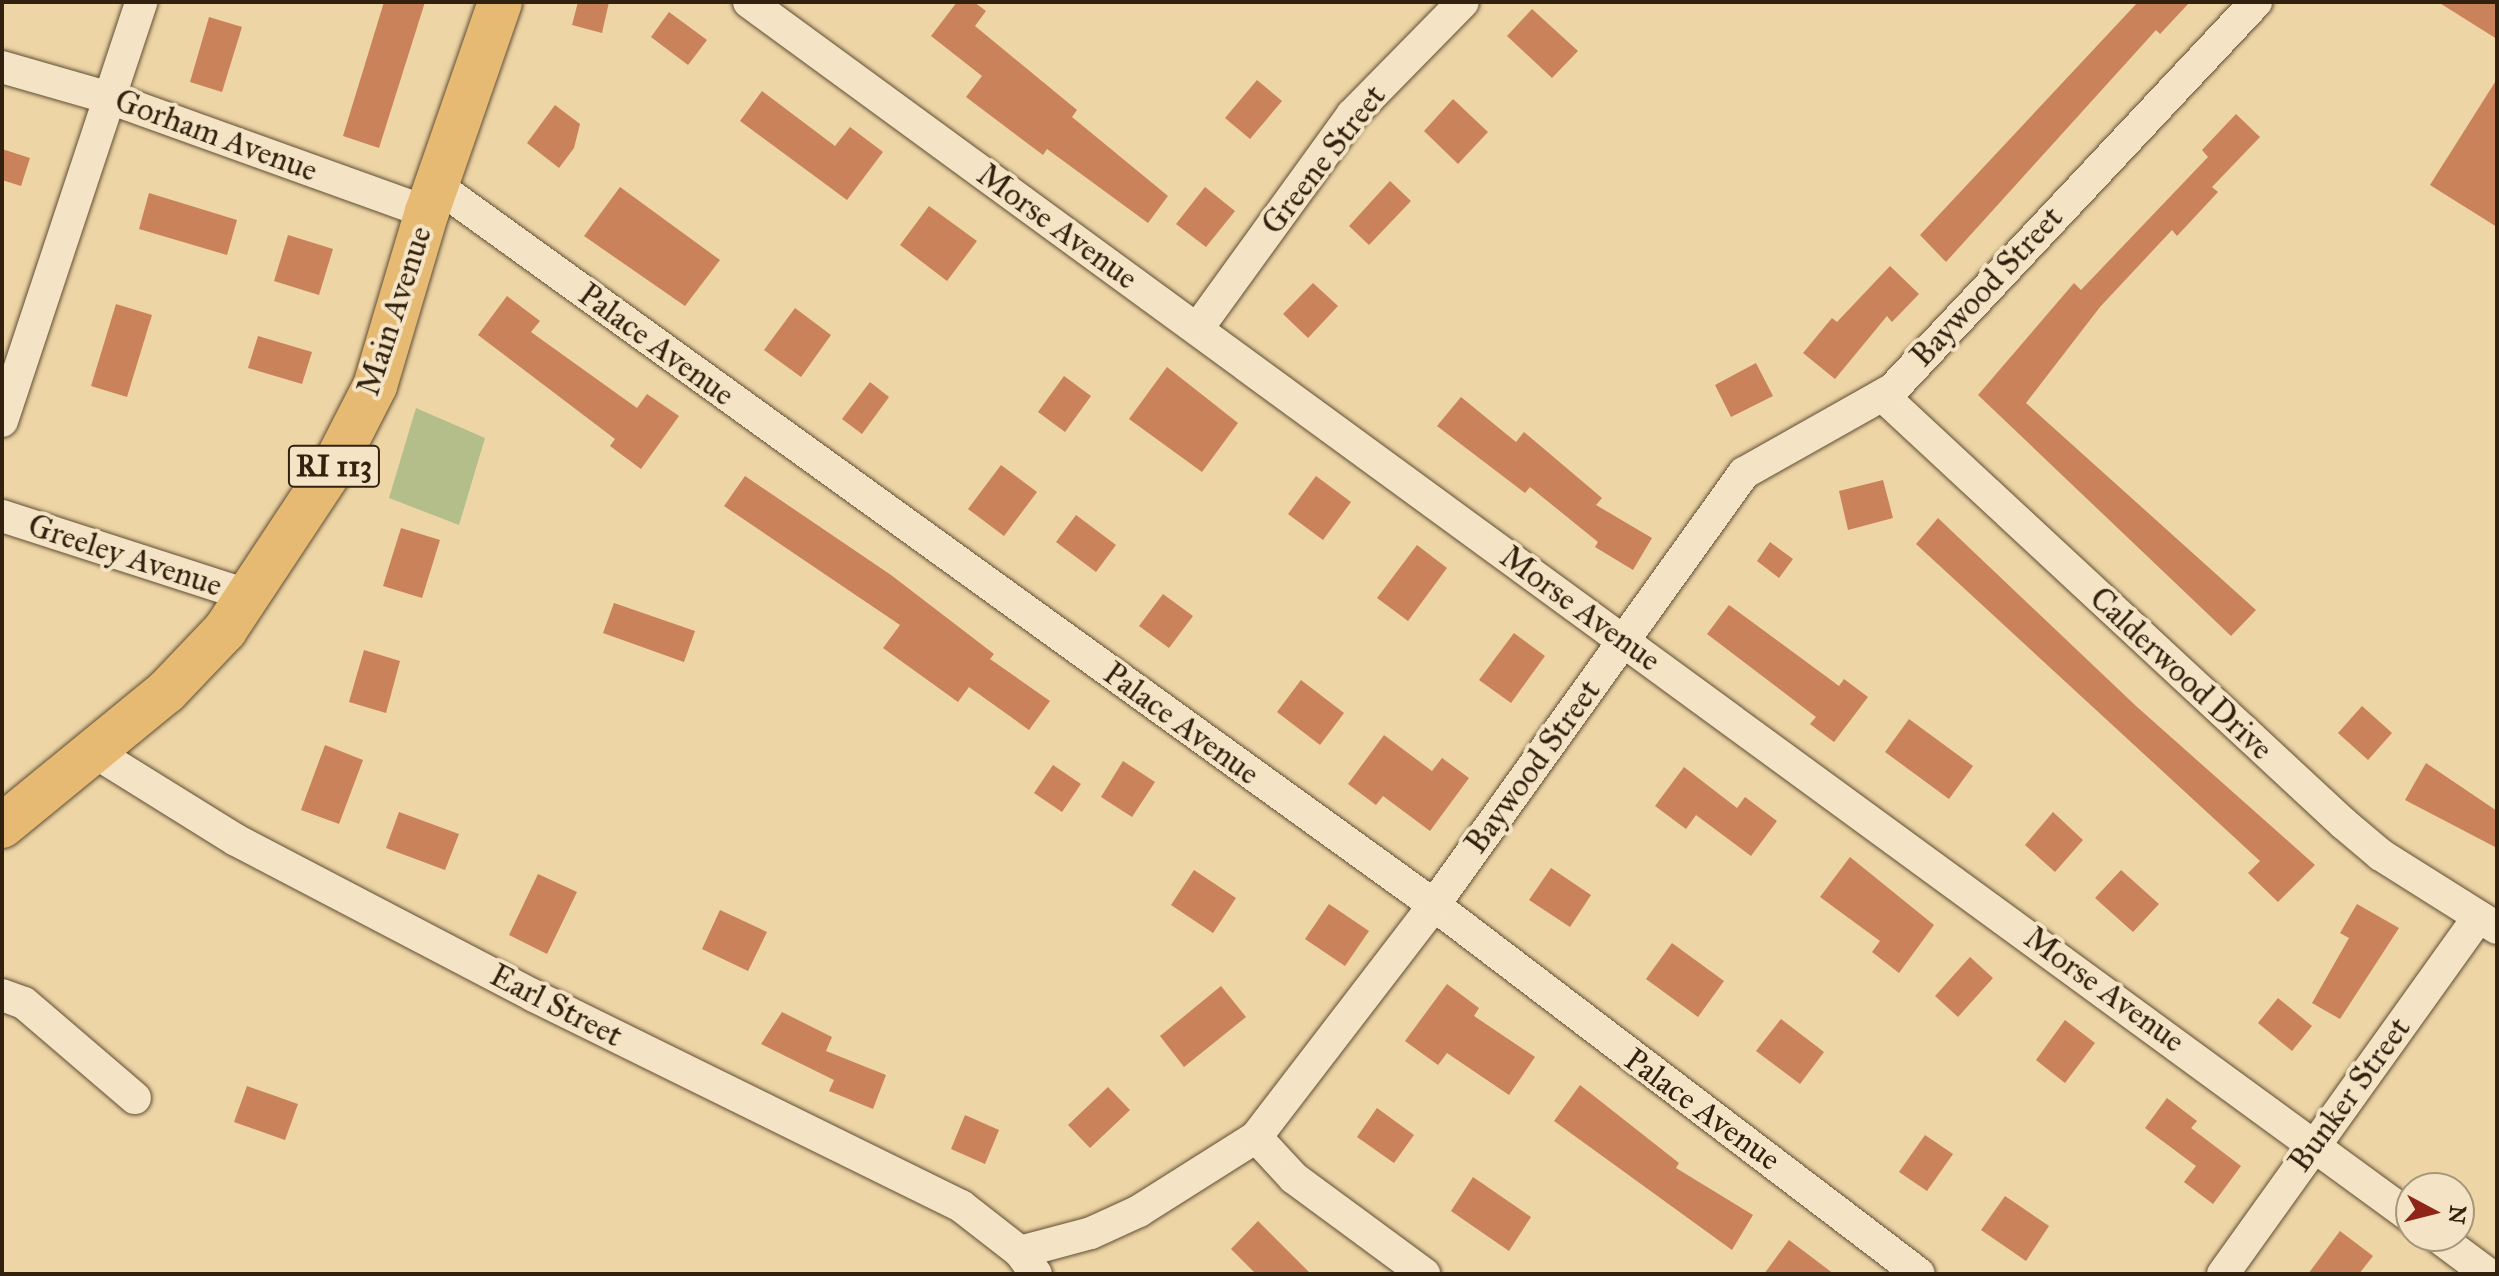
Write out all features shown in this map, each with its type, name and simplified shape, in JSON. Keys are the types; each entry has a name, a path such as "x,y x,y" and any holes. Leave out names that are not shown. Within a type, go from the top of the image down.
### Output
{"main road":[{"name":"Main Avenue","path":"2,826 96,753 166,692 249,596 335,464 375,386 432,198 500,2"}],"street":[{"path":"2,421 141,2"},
{"name":"Morse Avenue","path":"749,2 783,12 1198,328 2395,1205"},
{"name":"Greene Street","path":"1198,328 1352,115 1463,2"},
{"name":"Baywood Street","path":"1028,1263 1139,1211 1256,1137 1434,905 1744,473 1883,396 2256,2"},
{"name":"Gorham Avenue","path":"2,67 432,198"},
{"name":"Palace Avenue","path":"432,198 1434,905 1919,1274"},
{"name":"Calderwood Drive","path":"1883,396 2343,823 2381,855 2488,922"},
{"name":"Greeley Avenue","path":"2,516 249,596"},
{"name":"Earl Street","path":"96,753 236,840 534,996 961,1206 1028,1263"},
{"name":"Bunker Street","path":"2223,1274 2314,1145 2488,922"},
{"path":"2,995 24,1003 135,1098"},
{"path":"1256,1137 1294,1178 1424,1274"},
{"path":"2458,1252 2488,1274"}],"green space":[{"path":"416,408 485,438 459,525 389,498"}],"building":[{"path":"384,2 425,2 379,148 343,136"},
{"path":"578,2 609,2 602,33 572,25"},
{"path":"957,2 974,2 986,11 975,26 1077,110 1072,117 1168,196 1148,223 1047,149 1043,155 966,97 982,76 931,36"},
{"path":"2138,2 2190,2 2160,34 2156,30 1946,262 1920,235"},
{"path":"2438,2 2497,2 2497,39"},
{"path":"1532,9 1578,51 1552,78 1507,36"},
{"path":"669,12 707,40 688,65 651,37"},
{"path":"209,17 242,27 222,92 190,82"},
{"path":"2497,79 2497,227 2430,185"},
{"path":"1257,80 1282,101 1250,139 1225,118"},
{"path":"762,91 835,146 850,127 883,152 847,200 740,121"},
{"path":"1453,99 1488,132 1458,164 1424,131"},
{"path":"555,105 580,124 574,148 559,168 527,143"},
{"path":"2236,114 2260,137 2212,187 2218,192 2177,236 2172,230 2100,307 2026,403 2256,610 2231,636 1978,395 2074,283 2081,290 2208,157 2202,150"},
{"path":"2,149 30,158 21,186 2,180"},
{"path":"1390,181 1411,201 1369,245 1349,226"},
{"path":"620,187 720,260 685,306 584,236"},
{"path":"1205,187 1235,211 1206,247 1176,224"},
{"path":"149,193 237,220 227,255 139,229"},
{"path":"929,206 977,241 947,281 900,245"},
{"path":"288,235 333,249 319,295 274,281"},
{"path":"1890,266 1919,294 1892,322 1887,316 1835,379 1803,353 1832,318 1837,322"},
{"path":"1313,283 1338,306 1308,338 1283,314"},
{"path":"507,296 540,321 531,332 637,408 647,394 679,416 641,469 610,446 615,439 478,335"},
{"path":"116,304 152,315 127,397 91,386"},
{"path":"795,308 831,335 801,377 764,350"},
{"path":"258,336 312,352 302,384 248,368"},
{"path":"1756,363 1773,396 1731,417 1715,385"},
{"path":"1167,367 1238,423 1202,472 1129,419"},
{"path":"1064,376 1091,396 1065,432 1038,412"},
{"path":"870,382 889,397 862,434 842,419"},
{"path":"1461,397 1516,442 1524,432 1602,498 1596,505 1652,538 1633,570 1595,547 1598,542 1530,487 1525,493 1437,426"},
{"path":"1001,465 1037,492 1004,536 968,509"},
{"path":"745,476 891,575 994,654 990,659 1050,701 1029,730 969,687 958,702 883,648 900,625 724,506"},
{"path":"1316,476 1351,502 1323,540 1288,514"},
{"path":"1883,480 1893,518 1848,530 1839,491"},
{"path":"1076,515 1116,545 1096,572 1056,542"},
{"path":"1938,518 2136,706 2315,865 2278,902 2248,873 2260,861 1916,544"},
{"path":"401,528 440,540 422,598 383,586"},
{"path":"1770,542 1793,559 1779,578 1757,561"},
{"path":"1417,545 1447,568 1408,621 1377,598"},
{"path":"1163,594 1193,616 1169,648 1139,626"},
{"path":"614,603 695,631 684,662 603,633"},
{"path":"1729,605 1839,686 1844,679 1868,697 1834,742 1810,724 1816,717 1707,634"},
{"path":"1514,633 1545,656 1511,703 1479,680"},
{"path":"364,650 400,661 386,713 349,702"},
{"path":"1301,680 1344,713 1320,745 1277,712"},
{"path":"2362,706 2392,733 2368,760 2338,733"},
{"path":"1909,719 1973,766 1949,799 1885,752"},
{"path":"1384,735 1432,771 1442,758 1469,778 1430,831 1383,796 1376,805 1348,784"},
{"path":"325,745 363,760 339,824 301,810"},
{"path":"1123,761 1155,782 1132,817 1101,797"},
{"path":"2426,763 2497,811 2497,848 2405,800"},
{"path":"1053,765 1081,784 1062,812 1034,793"},
{"path":"1684,767 1737,808 1745,797 1777,821 1751,856 1696,815 1686,829 1655,806"},
{"path":"399,812 459,834 445,870 386,848"},
{"path":"2053,812 2083,840 2055,872 2025,845"},
{"path":"1850,857 1934,925 1899,973 1872,952 1880,941 1820,897"},
{"path":"1551,868 1591,895 1570,927 1529,900"},
{"path":"1194,870 1236,898 1213,933 1171,905"},
{"path":"2121,870 2159,904 2133,932 2095,898"},
{"path":"538,874 577,892 547,954 509,935"},
{"path":"1329,904 1369,931 1345,966 1305,939"},
{"path":"2357,904 2399,928 2340,1019 2312,1003 2349,938 2340,933"},
{"path":"720,910 767,932 748,971 702,949"},
{"path":"1672,943 1724,981 1698,1017 1646,979"},
{"path":"1970,957 1993,978 1958,1017 1935,996"},
{"path":"1447,984 1479,1008 1474,1016 1535,1057 1509,1095 1447,1053 1438,1065 1405,1041"},
{"path":"1221,986 1246,1017 1184,1067 1160,1036"},
{"path":"2278,998 2312,1026 2292,1051 2258,1023"},
{"path":"782,1012 832,1037 826,1051 886,1075 873,1109 829,1091 834,1080 761,1044"},
{"path":"1781,1019 1824,1052 1800,1084 1756,1051"},
{"path":"2065,1020 2095,1043 2065,1083 2036,1060"},
{"path":"1580,1085 1679,1163 1676,1168 1753,1215 1732,1250 1554,1121"},
{"path":"247,1086 298,1104 285,1140 234,1122"},
{"path":"1108,1087 1130,1110 1090,1148 1068,1125"},
{"path":"2167,1098 2197,1121 2191,1128 2241,1166 2213,1204 2184,1182 2196,1166 2145,1128"},
{"path":"1377,1108 1414,1135 1394,1163 1357,1137"},
{"path":"965,1115 999,1130 985,1164 951,1149"},
{"path":"1925,1135 1953,1154 1927,1191 1899,1172"},
{"path":"1473,1177 1531,1217 1509,1251 1451,1211"},
{"path":"2005,1196 2049,1226 2026,1261 1981,1230"},
{"path":"1258,1221 1311,1274 1256,1274 1231,1249"},
{"path":"2340,1231 2373,1256 2359,1274 2308,1274"},
{"path":"1789,1240 1834,1274 1764,1274"}]}
